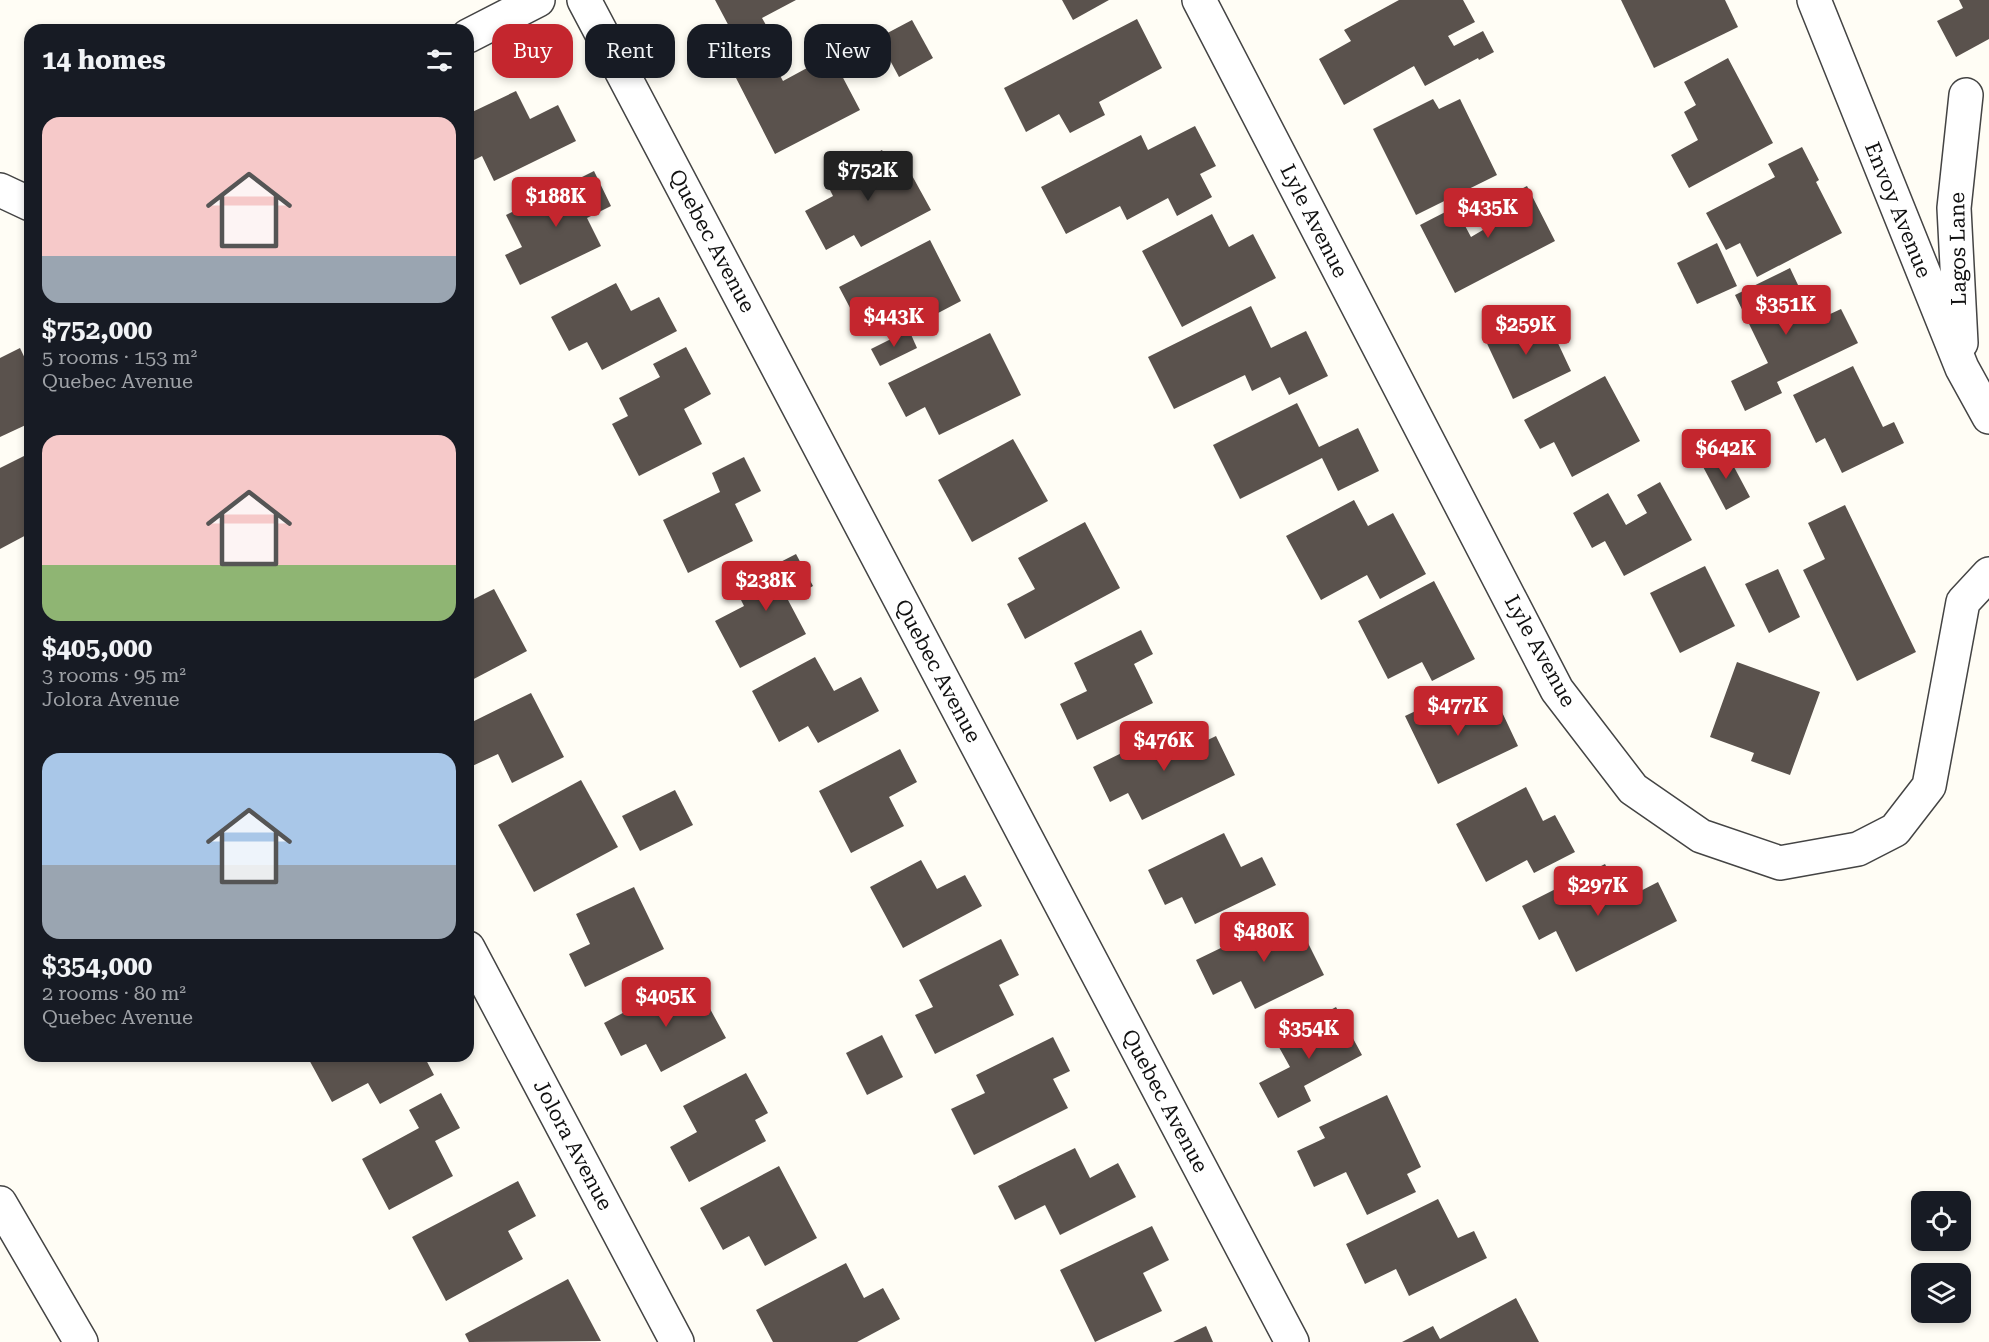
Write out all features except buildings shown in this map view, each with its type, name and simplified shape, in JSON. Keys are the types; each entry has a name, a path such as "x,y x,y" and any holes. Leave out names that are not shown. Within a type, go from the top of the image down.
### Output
{"street":[{"path":"474,33 538,0"},
{"name":"Quebec Avenue","path":"584,0 1292,1342"},
{"name":"Lyle Avenue","path":"1199,0 1557,690 1633,789 1701,836 1780,863 1858,849 1895,830 1929,786 1963,602 1989,574"},
{"name":"Envoy Avenue","path":"1814,0 1962,368 1989,417"},
{"name":"Lagos Lane","path":"1962,368 1953,208 1966,95"},
{"path":"0,190 24,201"},
{"name":"Jolora Avenue","path":"474,959 677,1342"},
{"path":"0,1203 81,1342"}]}
